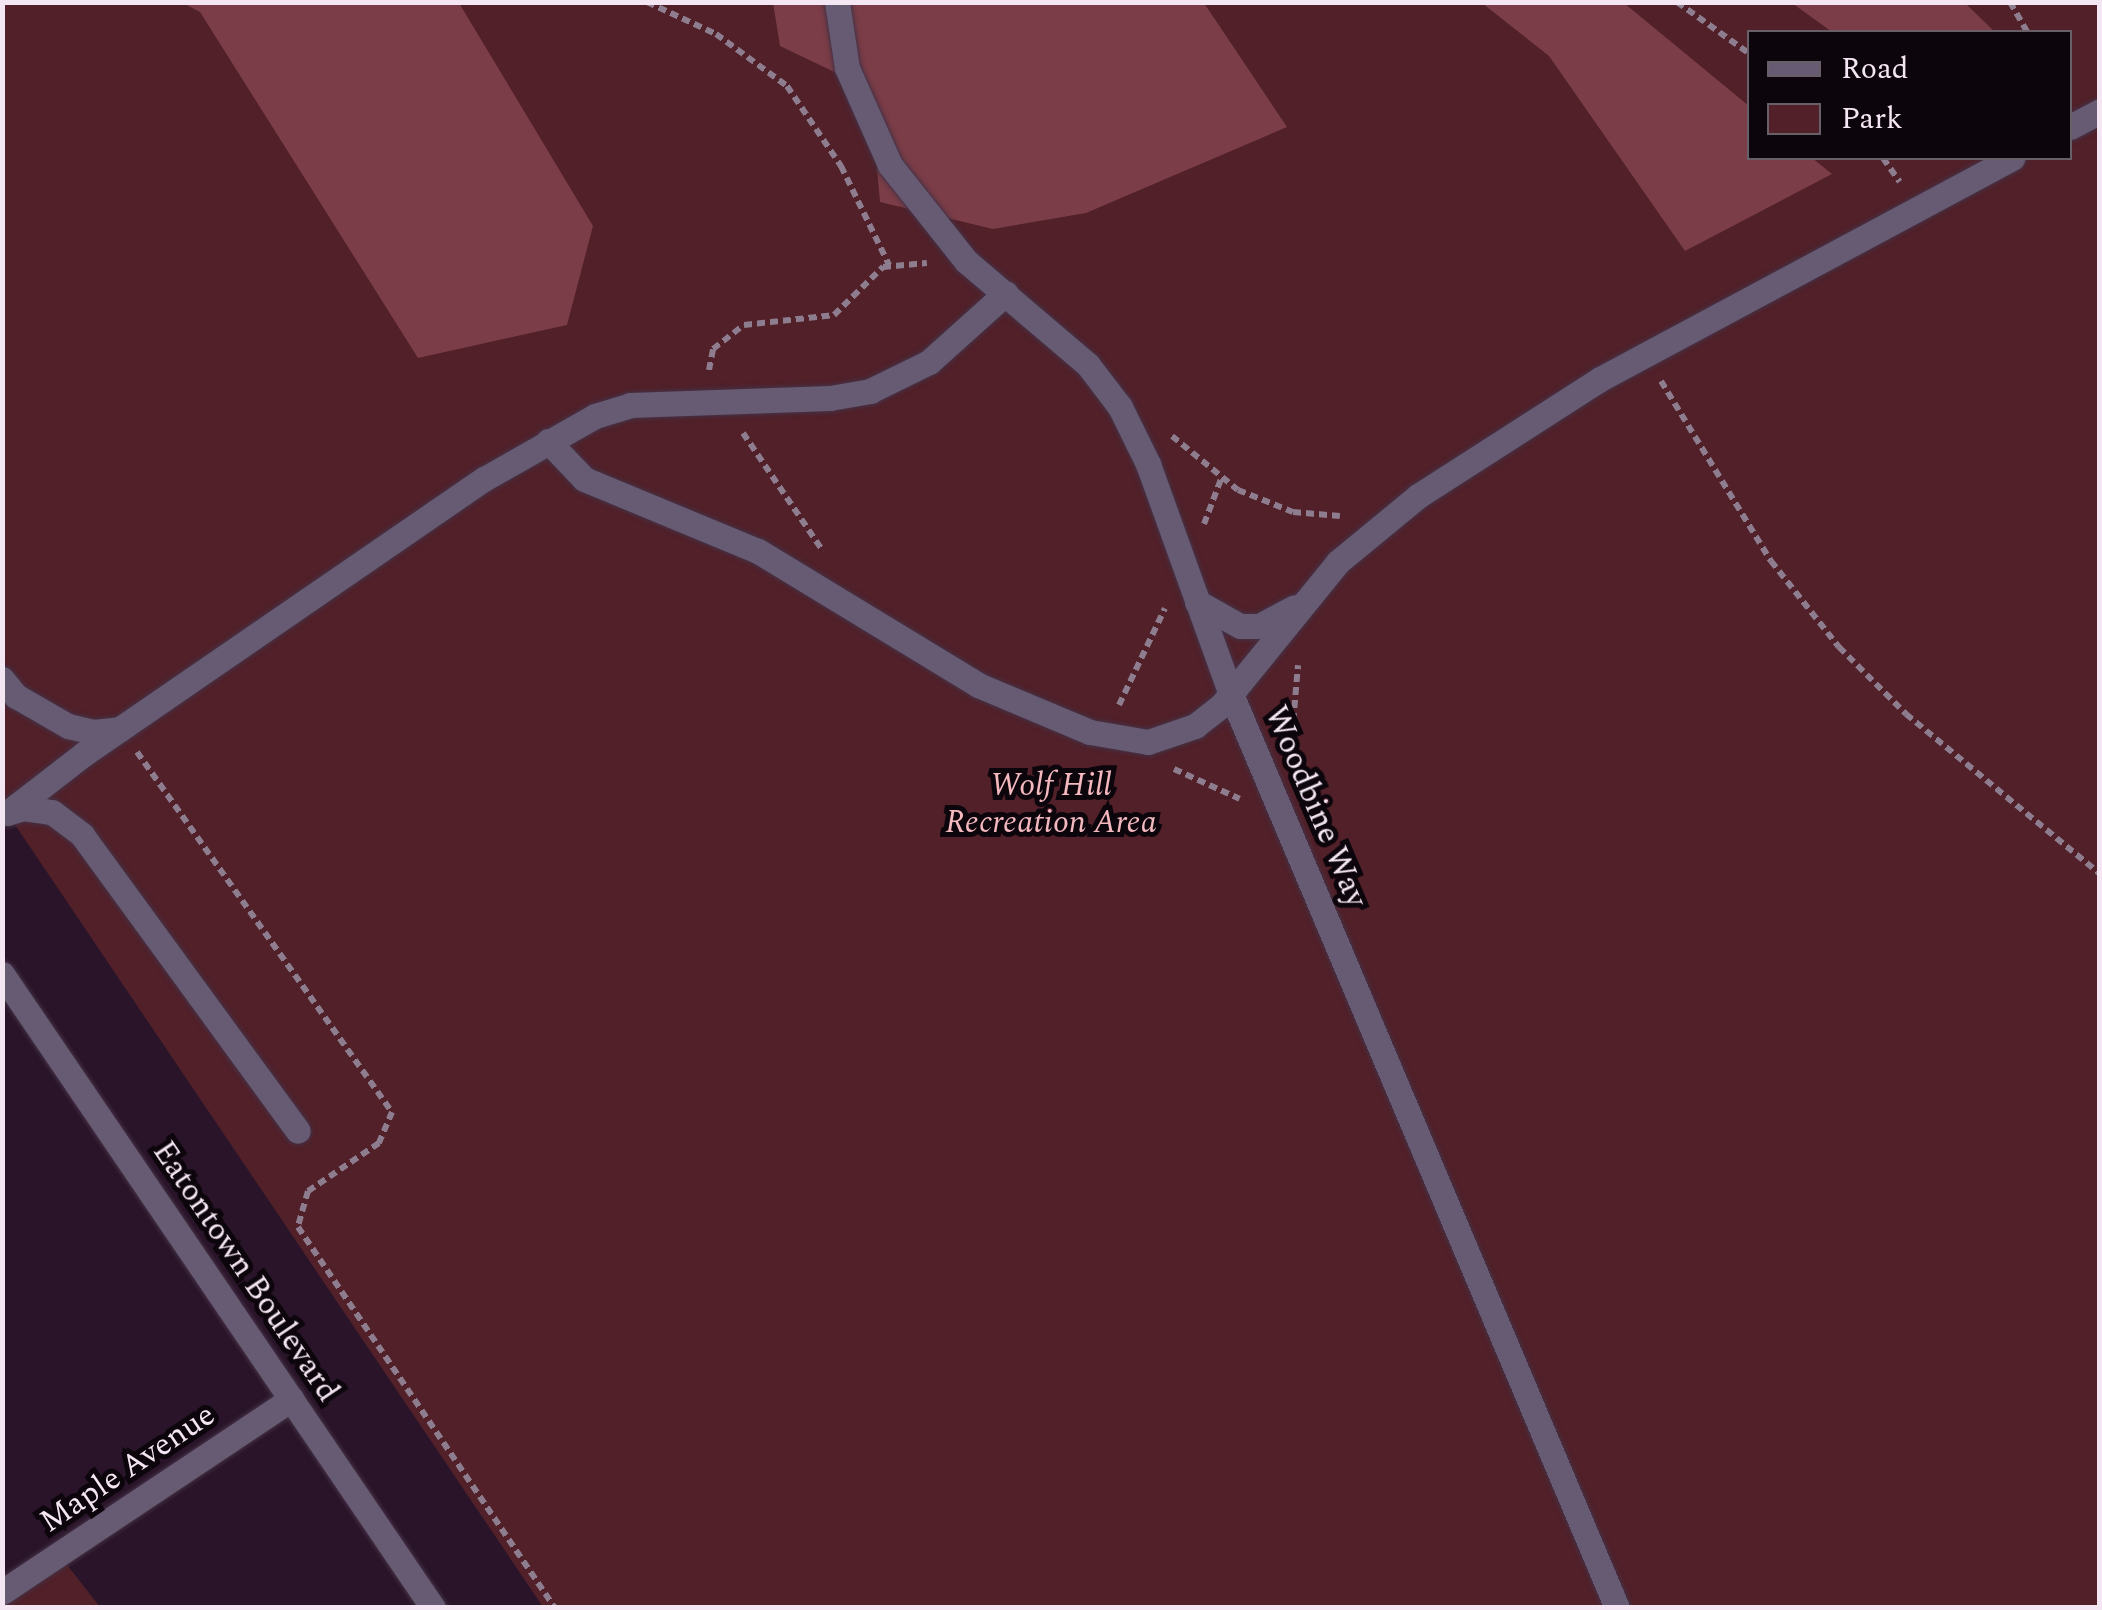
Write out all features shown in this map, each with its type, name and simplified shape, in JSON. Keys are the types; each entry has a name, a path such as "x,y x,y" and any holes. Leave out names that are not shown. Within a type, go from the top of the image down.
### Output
{"street":[{"path":"548,441 598,488 758,551 978,684 1121,741 1148,742 1196,726 1232,694 1183,570 1148,464 1120,407 1088,365 966,261 890,165 848,68 837,2"},
{"path":"2072,126 2100,111"},
{"name":"Woodbine Way","path":"1617,1608 1232,694 1358,542 1418,496 1645,354 2008,160"},
{"path":"6,813 121,729 548,441 630,405 830,398 870,391 929,362 1006,293"},
{"path":"1194,599 1208,614 1240,626 1278,618 1311,596"},
{"path":"2,679 29,705 68,726 93,732 121,729"},
{"path":"6,813 52,812 82,835 298,1131"},
{"name":"Eatontown Boulevard","path":"2,974 432,1608"},
{"name":"Maple Avenue","path":"2,1592 290,1399"}],"path":[{"path":"647,2 716,34 786,86 842,166 889,265"},
{"path":"1677,2 1747,52"},
{"path":"2010,2 2026,30"},
{"path":"1645,354 1770,560 1830,636 1906,714 2100,874"},
{"path":"1158,424 1221,479 1293,512 1356,516"},
{"path":"1221,479 1183,570 1124,686 1117,711 1121,741 1241,799 1292,838"},
{"path":"1290,756 1311,596"},
{"path":"121,729 392,1112 379,1143 308,1191 298,1227 555,1608"}],"green space":[{"name":"Wolf Hill Recreation Area","path":"3,3 2099,3 2099,1607 543,1607 3,807"},
{"path":"61,1557 100,1607 3,1608 3,1588"}],"shaded area":[{"path":"183,3 459,3 593,226 567,325 418,358 200,12"},
{"path":"773,3 1204,3 1287,127 1086,213 993,229 880,202 870,89 780,46"},
{"path":"1482,3 1624,3 1747,104 1747,160 1814,160 1832,174 1685,251 1549,56"},
{"path":"1792,3 1965,3 1993,30 1829,30"}]}
